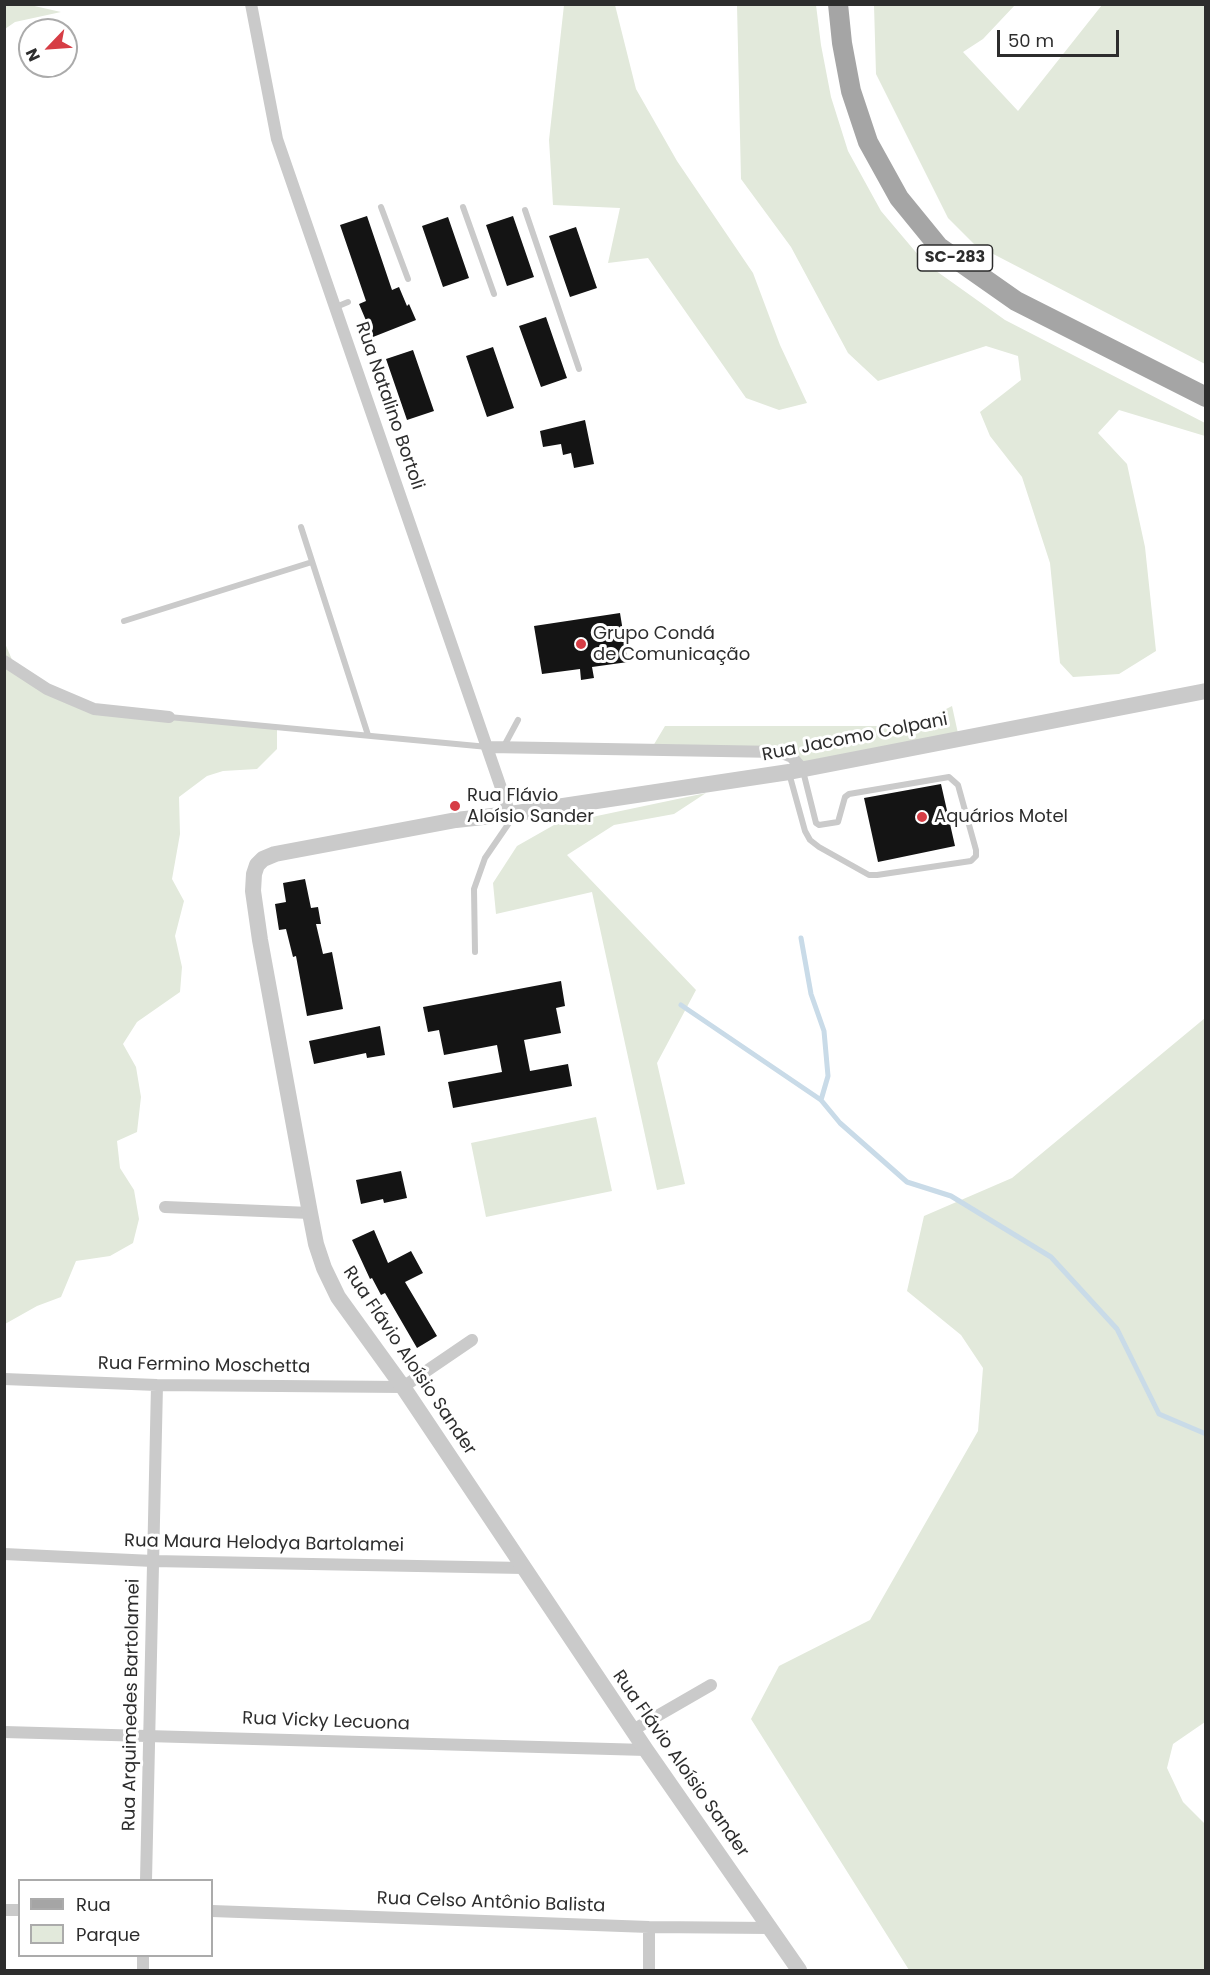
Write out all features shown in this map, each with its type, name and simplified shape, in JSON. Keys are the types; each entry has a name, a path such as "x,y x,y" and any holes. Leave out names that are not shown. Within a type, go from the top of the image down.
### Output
{"main road":[{"name":"SC-283","path":"838,4 842,43 851,91 868,142 899,198 939,247 1016,301 1206,397"}],"street":[{"name":"Rua Natalino Bortoli","path":"251,4 277,139 489,747 510,814"},
{"path":"4,661 47,689 94,709 169,717"},
{"name":"Rua Jacomo Colpani","path":"510,814 796,771 1206,691"},
{"path":"489,747 650,752 779,752 792,757 796,771"},
{"name":"Rua Flávio Aloísio Sander","path":"510,814 456,820 275,854 263,859 257,865 253,891 260,940 310,1213 324,1269 338,1297 403,1387 646,1750 800,1971"},
{"path":"165,1207 310,1213"},
{"path":"403,1387 472,1340"},
{"name":"Rua Fermino Moschetta","path":"4,1379 158,1386 403,1387"},
{"name":"Rua Arquimedes Bartolamei","path":"146,1879 158,1386"},
{"name":"Rua Maura Helodya Bartolamei","path":"4,1554 153,1561 523,1568"},
{"path":"633,1730 711,1685"},
{"name":"Rua Vicky Lecuona","path":"4,1732 646,1750"},
{"name":"Rua Celso Antônio Balista","path":"213,1911 649,1927 770,1928"},
{"path":"649,1927 649,1971"}],"lane":[{"path":"381,207 408,279"},
{"path":"463,207 494,294"},
{"path":"525,210 579,369"},
{"path":"336,307 348,302"},
{"path":"301,527 368,735"},
{"path":"124,621 312,562"},
{"path":"169,717 489,747"},
{"path":"503,748 518,720"},
{"path":"796,771 816,823 819,825 838,822 844,797 849,794 949,777 958,785 976,856 971,861 877,875 869,874 810,840 805,831 796,771"},
{"path":"475,952 474,889 485,858 508,823 510,814"}],"green space":[{"path":"5,4 30,5 61,12 33,18 18,18 18,21 5,29"},
{"path":"564,5 615,5 636,89 677,161 753,273 780,345 807,403 779,410 746,398 648,258 608,263 620,208 553,205 549,140"},
{"path":"737,5 816,5 831,97 848,151 881,211 925,263 1005,320 1205,423 1205,436 1119,410 1098,433 1127,464 1145,547 1156,651 1119,674 1073,677 1060,663 1050,563 1022,477 990,436 980,412 1021,380 1018,356 986,346 878,381 848,353 791,247 741,179"},
{"path":"874,5 1015,5 983,39 963,52 1018,111 1102,5 1205,5 1205,364 974,244 948,218 876,74"},
{"path":"4,641 16,669 94,709 277,727 277,749 257,769 223,771 207,776 179,797 180,834 172,879 184,901 175,936 182,967 180,992 137,1022 123,1044 136,1067 141,1097 137,1132 117,1141 120,1168 134,1190 139,1219 133,1243 110,1256 76,1261 61,1297 37,1306 5,1324"},
{"path":"952,706 959,738 803,770 792,757 650,751 665,726 913,726"},
{"path":"706,793 674,814 614,825 567,855 696,990 657,1063 685,1184 657,1190 592,892 496,914 493,883 517,846 554,825"},
{"path":"1205,1018 1205,1722 1173,1744 1167,1768 1183,1802 1205,1824 1205,1970 909,1970 751,1719 779,1666 870,1620 978,1431 983,1368 961,1335 907,1291 924,1216 1012,1178"},
{"path":"596,1117 612,1191 486,1217 471,1143"}],"building":[{"path":"367,216 392,290 399,287 416,320 373,337 359,304 366,301 340,225"},
{"path":"513,216 534,277 507,286 486,225"},
{"path":"448,217 469,278 443,287 422,226"},
{"path":"576,227 597,288 570,297 549,236"},
{"path":"546,317 567,378 541,387 519,326"},
{"path":"493,347 514,408 487,417 466,356"},
{"path":"413,350 434,411 407,420 386,359"},
{"path":"585,420 594,464 574,468 571,453 563,455 561,444 543,447 540,431"},
{"name":"Grupo Condá de Comunicação","path":"620,613 628,662 592,667 594,678 581,680 580,669 542,674 534,626"},
{"path":"941,784 955,846 878,862 864,798"},
{"path":"305,879 311,908 318,907 321,924 316,924 323,954 332,952 343,1009 307,1016 296,956 293,957 286,929 279,930 275,904 286,902 283,883"},
{"path":"561,981 565,1006 556,1008 561,1033 524,1040 530,1071 568,1064 572,1086 453,1108 448,1082 502,1072 497,1045 444,1055 439,1030 428,1032 423,1007"},
{"path":"380,1026 385,1055 367,1058 366,1053 314,1064 309,1041"},
{"path":"401,1171 407,1198 384,1203 383,1199 361,1204 356,1180"},
{"path":"374,1230 388,1263 411,1251 423,1273 405,1282 437,1336 417,1348 385,1293 381,1295 372,1278 370,1279 352,1240"}],"waterway":[{"path":"801,938 811,994 824,1031 828,1076 821,1100"},
{"path":"681,1005 821,1100 840,1123 907,1182 951,1196 1051,1257 1117,1329 1159,1414 1206,1434"}],"place":[{"name":"Grupo Condá de Comunicação","path":"581,644"},
{"name":"Rua Flávio Aloísio Sander","path":"455,806"},
{"name":"Aquários Motel","path":"922,817"}]}
